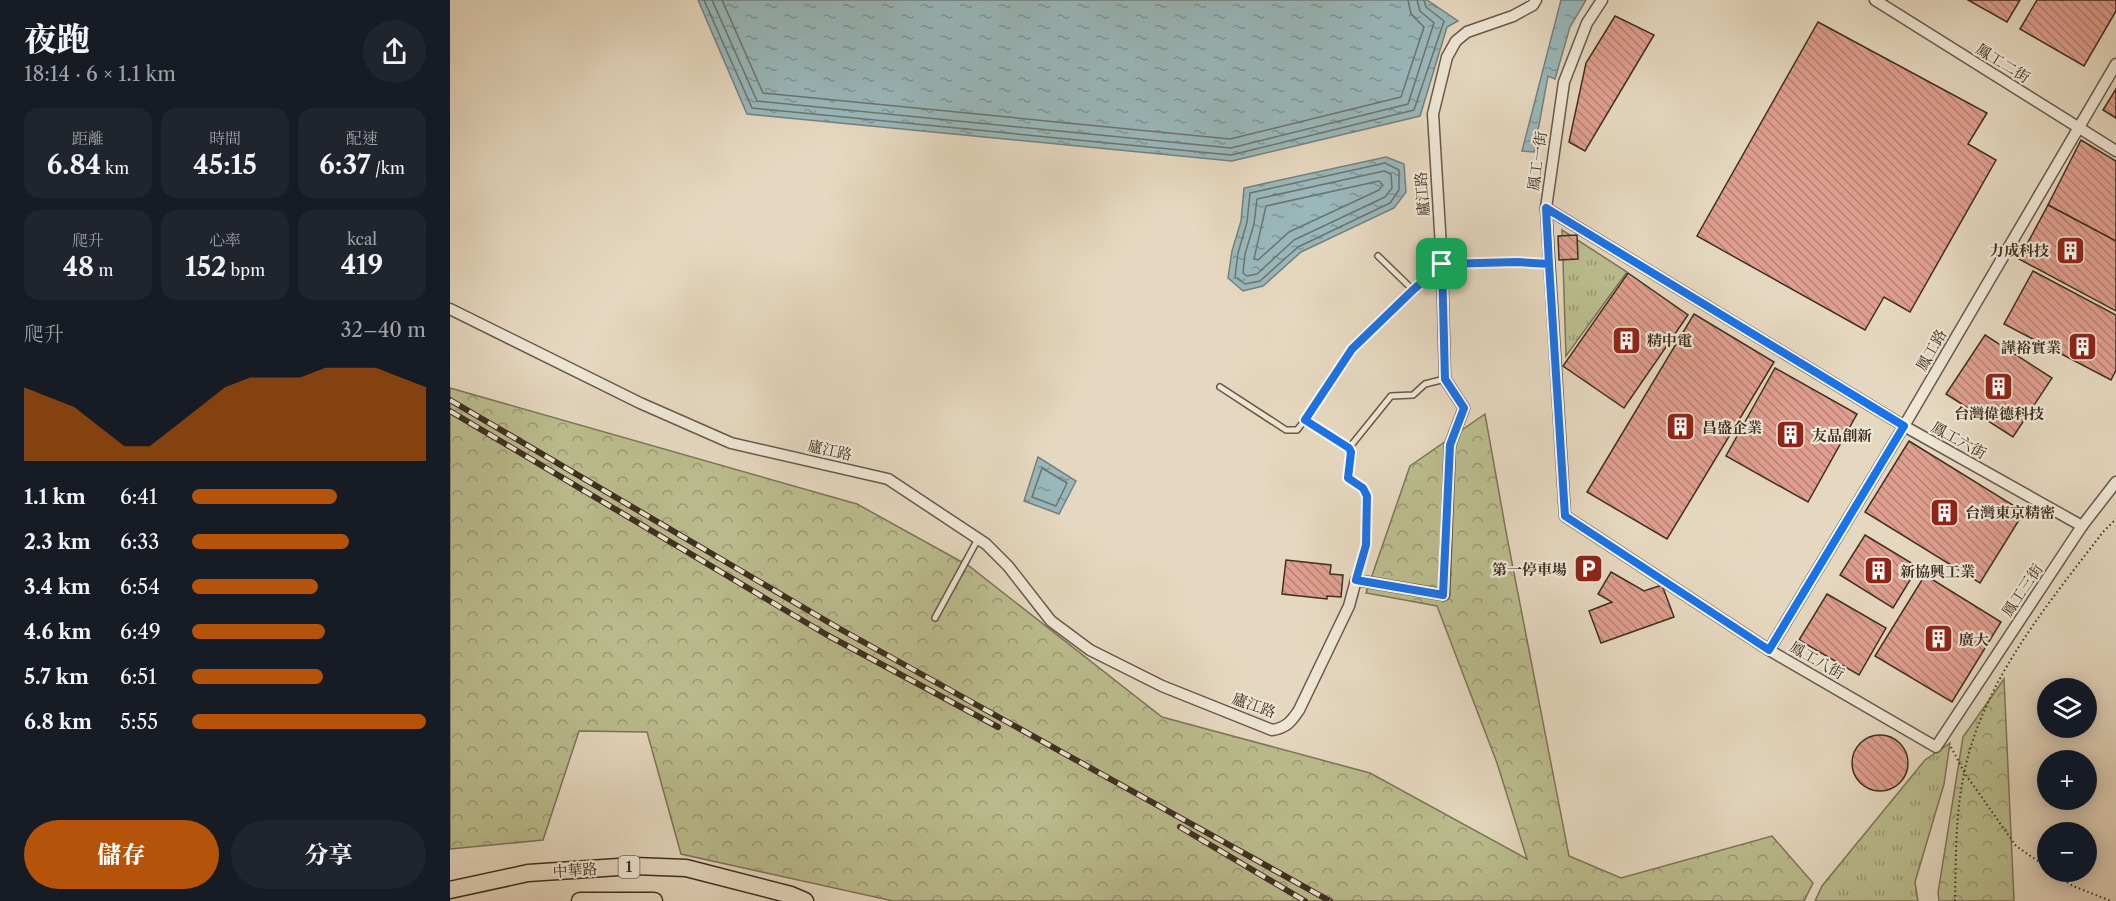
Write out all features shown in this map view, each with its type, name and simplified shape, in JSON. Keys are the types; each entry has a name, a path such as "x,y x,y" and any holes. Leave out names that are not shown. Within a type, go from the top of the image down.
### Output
{"main road":[{"name":"中華路","path":"450,890 528,873 634,866 686,868 791,895 805,901"},
{"name":"中華路","path":"580,901 654,901"}],"street":[{"name":"廬江路","path":"1445,379 1442,264 1433,114 1447,57 1456,41 1467,32 1514,16 1533,6 1536,0"},
{"name":"鳳工一街","path":"1565,516 1546,208 1564,82 1587,23 1602,0"},
{"name":"鳳工二街","path":"1875,0 2116,151"},
{"name":"鳳工路","path":"1769,650 1904,426 2116,63"},
{"name":"鳳工六街","path":"1546,208 1904,426 2082,526"},
{"name":"廬江路","path":"450,309 640,403 731,443 888,478 978,538 1008,566 1051,621 1090,650 1162,686 1272,730 1282,729 1289,724 1299,710 1349,606 1356,580"},
{"path":"1356,580 1443,595 1450,445 1464,408 1445,379"},
{"name":"鳳工三街","path":"1936,747 2082,526 2116,482"},
{"name":"鳳工八街","path":"1565,516 1769,650 1936,747"}],"lane":[{"path":"1378,256 1413,290"},
{"path":"1220,387 1287,430 1297,430 1352,349 1442,264 1517,262"},
{"path":"1349,448 1391,396 1413,395 1425,384 1445,379"},
{"path":"1305,420 1349,448 1351,452 1348,478 1363,488 1367,496 1366,545 1356,580"},
{"path":"935,618 978,538"}],"path":[{"path":"1517,262 1549,264"},
{"path":"1955,901 1956,839 1964,772 1983,710 2036,620 2103,532 2116,519"},
{"path":"1944,734 1964,772 2016,846 2037,860"},
{"path":"2067,882 2111,901"}],"green space":[{"path":"1562,230 1627,272 1566,356"},
{"path":"450,388 857,504 969,566 1162,717 1370,773 1527,859 1497,763 1437,606 1366,593 1410,466 1485,414 1569,856 1621,878 1772,836 1813,883 1804,901 893,901 681,854 647,732 579,731 543,840 450,849"},
{"path":"2004,679 2014,901 1939,901 1938,893 1963,737"},
{"path":"1950,743 1944,784 1915,882 1918,901 1815,901 1822,886 1925,760"}],"water":[{"path":"698,0 1427,0 1458,21 1447,27 1420,116 1232,161 747,114"},
{"path":"1561,0 1586,0 1570,27 1555,79 1548,76 1534,152 1522,151"},
{"path":"1386,157 1404,164 1406,192 1394,208 1301,252 1263,286 1243,291 1228,278 1232,251 1241,221 1244,188"},
{"path":"1038,457 1076,481 1059,514 1024,501"}],"building":[{"path":"1968,0 2020,0 2007,22"},
{"path":"2037,0 2116,0 2116,11 2084,66 2020,29"},
{"path":"1615,16 1654,35 1585,151 1569,142 1586,63"},
{"path":"1818,22 1987,113 1968,144 1996,160 1910,312 1884,297 1865,330 1697,236"},
{"path":"2116,89 2116,118 2103,110"},
{"path":"2081,140 2116,161 2116,241 2048,205"},
{"name":"力成科技","path":"2048,205 2116,241 2116,311 2019,259"},
{"path":"1577,235 1578,259 1559,260 1558,236"},
{"name":"譁裕實業","path":"2033,271 2116,315 2116,370 2111,380 2004,324"},
{"name":"精中電","path":"1628,273 1688,315 1624,408 1563,366"},
{"name":"昌盛企業","path":"1694,314 1774,362 1667,539 1587,492"},
{"name":"台灣偉德科技","path":"1985,335 2052,378 2013,437 1946,394"},
{"name":"友晶創新","path":"1775,368 1857,414 1808,502 1726,456"},
{"name":"台灣東京精密","path":"1909,441 2024,512 1980,583 1865,512"},
{"name":"新協興工業","path":"1865,535 1918,567 1893,608 1840,575"},
{"path":"1286,560 1331,565 1330,574 1343,575 1341,597 1327,596 1327,599 1282,594"},
{"path":"1611,572 1644,591 1662,585 1674,617 1601,643 1589,611 1612,602 1598,594"},
{"name":"廣大","path":"1925,575 2001,622 1952,702 1875,656"},
{"path":"1827,594 1886,628 1859,675 1799,640"},
{"path":"1874,735 1886,735 1900,743 1908,757 1906,774 1900,783 1886,791 1874,791 1857,779 1852,769 1852,757 1864,740"}],"railway":[{"path":"450,400 840,629 1330,901"},
{"path":"450,411 827,635 998,727"},
{"path":"1180,827 1305,901"}],"place":[{"name":"力成科技","path":"2070,250"},
{"name":"精中電","path":"1626,340"},
{"name":"譁裕實業","path":"2082,347"},
{"name":"台灣偉德科技","path":"1999,386"},
{"name":"昌盛企業","path":"1681,427"},
{"name":"友晶創新","path":"1791,435"},
{"name":"台灣東京精密","path":"1944,512"},
{"name":"第一停車場","path":"1588,569"},
{"name":"新協興工業","path":"1879,571"},
{"name":"廣大","path":"1938,639"}],"route":[{"path":"1442,264 1352,349 1305,420 1349,448 1351,452 1348,478 1363,488 1367,496 1366,545 1356,580 1443,595 1450,445 1464,408 1445,379 1442,264 1517,262 1549,264 1565,516 1769,650 1904,426 1546,208 1549,264 1517,262 1442,264"}]}
